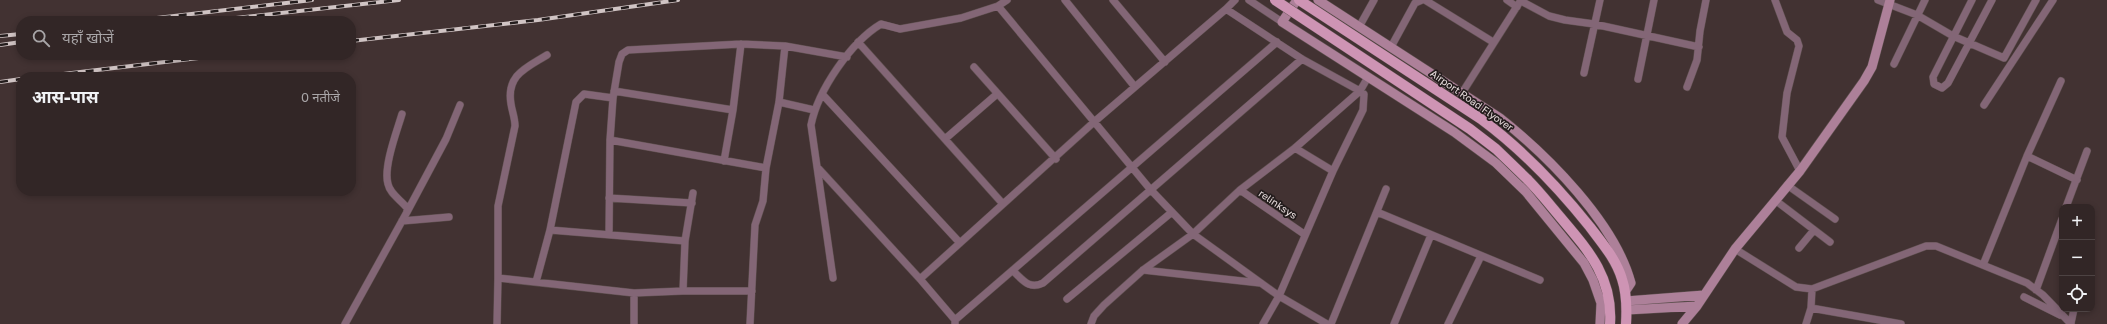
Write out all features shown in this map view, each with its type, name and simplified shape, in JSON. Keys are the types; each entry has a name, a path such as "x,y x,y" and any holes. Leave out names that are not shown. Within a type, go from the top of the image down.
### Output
{"main road":[{"path":"1275,0 1470,129 1496,149 1581,241 1599,268 1608,288 1610,301 1610,324"},
{"name":"Airport Road Flyover","path":"1298,0 1481,120 1498,132 1536,166 1604,245 1616,264 1626,301"},
{"path":"1626,301 1626,324"}],"street":[{"path":"833,278 824,224 819,169 811,125 814,110 838,68 858,42 871,30 881,24 900,29 961,18 998,6 1007,0"},
{"path":"1065,0 1135,87"},
{"path":"1112,0 1165,62"},
{"path":"920,279 1003,204 1056,159 1094,122 1226,9 1234,0"},
{"path":"1249,0 1477,148 1529,185 1584,263 1593,280 1601,303 1600,324"},
{"path":"1282,22 1298,0"},
{"path":"1318,0 1500,118 1527,140 1558,170 1591,210 1623,257 1631,283 1626,301"},
{"path":"1359,27 1374,0"},
{"path":"1392,48 1415,4 1423,0 1494,42"},
{"path":"1507,0 1520,2 1549,16 1594,24 1699,48"},
{"path":"1584,73 1600,0"},
{"path":"1638,79 1654,0"},
{"path":"1687,87 1697,60 1700,30 1706,0"},
{"path":"1775,0 1787,32 1797,40 1799,46 1787,93 1782,137 1800,171"},
{"path":"1878,0 1889,2 1969,44 2004,58 2036,0"},
{"path":"1894,64 1925,0"},
{"path":"1972,0 1933,77 1934,84 1942,88 1948,83 1992,0"},
{"path":"1984,105 2053,0"},
{"path":"1462,93 1520,2"},
{"path":"1682,324 1697,306 1735,249 1800,171 1864,81 1872,68 1889,2"},
{"path":"998,6 1150,189 1193,234 1279,296 1327,324"},
{"path":"1226,9 1302,59 1360,91 1364,94 1365,99 1363,110 1304,234 1279,296 1263,324"},
{"path":"858,42 1003,204"},
{"path":"819,169 920,279 955,322 1093,203 1132,166 1277,42"},
{"path":"609,234 608,198 610,140 614,94 619,62 622,54 628,50 741,44 785,46 847,57"},
{"path":"724,161 733,110 741,44"},
{"path":"750,324 755,225 763,201 766,168 779,102 785,46"},
{"path":"497,324 498,206 516,126 511,104 512,81 516,74 547,55"},
{"path":"1013,271 1030,286 1036,287 1043,283 1302,59"},
{"path":"974,67 1056,159"},
{"path":"1091,324 1094,316 1104,305 1142,270 1193,234 1240,190 1295,148 1360,91 1368,77"},
{"path":"1983,265 2027,156 2061,81"},
{"path":"536,282 550,230 576,102 584,94 614,94 733,110"},
{"path":"944,139 997,94"},
{"path":"823,95 960,243"},
{"path":"779,102 814,110"},
{"path":"345,324 446,140 460,105"},
{"path":"402,114 387,175 390,188 407,208 407,212"},
{"path":"610,140 766,168"},
{"path":"1295,148 1333,171"},
{"path":"2067,204 2087,151"},
{"path":"2027,156 2077,180"},
{"path":"1787,185 1835,219"},
{"name":"relinksys","path":"1240,190 1304,234"},
{"path":"1331,324 1386,190"},
{"path":"683,291 685,242 693,193"},
{"path":"608,198 692,203"},
{"path":"1775,200 1830,242"},
{"path":"1068,299 1172,212"},
{"path":"1377,212 1540,280"},
{"path":"402,221 449,217"},
{"path":"2036,290 2059,227"},
{"path":"550,230 609,234 685,242"},
{"path":"1799,248 1814,230"},
{"path":"1394,324 1431,235"},
{"path":"1735,249 1796,287 1812,289 1926,246 1936,246 2027,283 2071,324"},
{"path":"1448,324 1481,256"},
{"path":"1142,270 1261,283"},
{"path":"498,278 634,294 683,291 752,291"},
{"path":"1806,324 1811,308 1812,289"},
{"path":"634,294 634,324"},
{"path":"1626,301 1704,295"},
{"path":"2024,297 2066,318"},
{"path":"1626,301 1697,306"},
{"path":"1811,308 1901,324"},
{"path":"2071,324 2073,312"}],"railway":[{"path":"174,16 312,0"},
{"path":"254,16 399,0"},
{"path":"356,40 538,20 678,0"},
{"path":"0,36 16,34"},
{"path":"0,45 16,43"},
{"path":"80,72 182,60"},
{"path":"0,82 16,80"}]}
